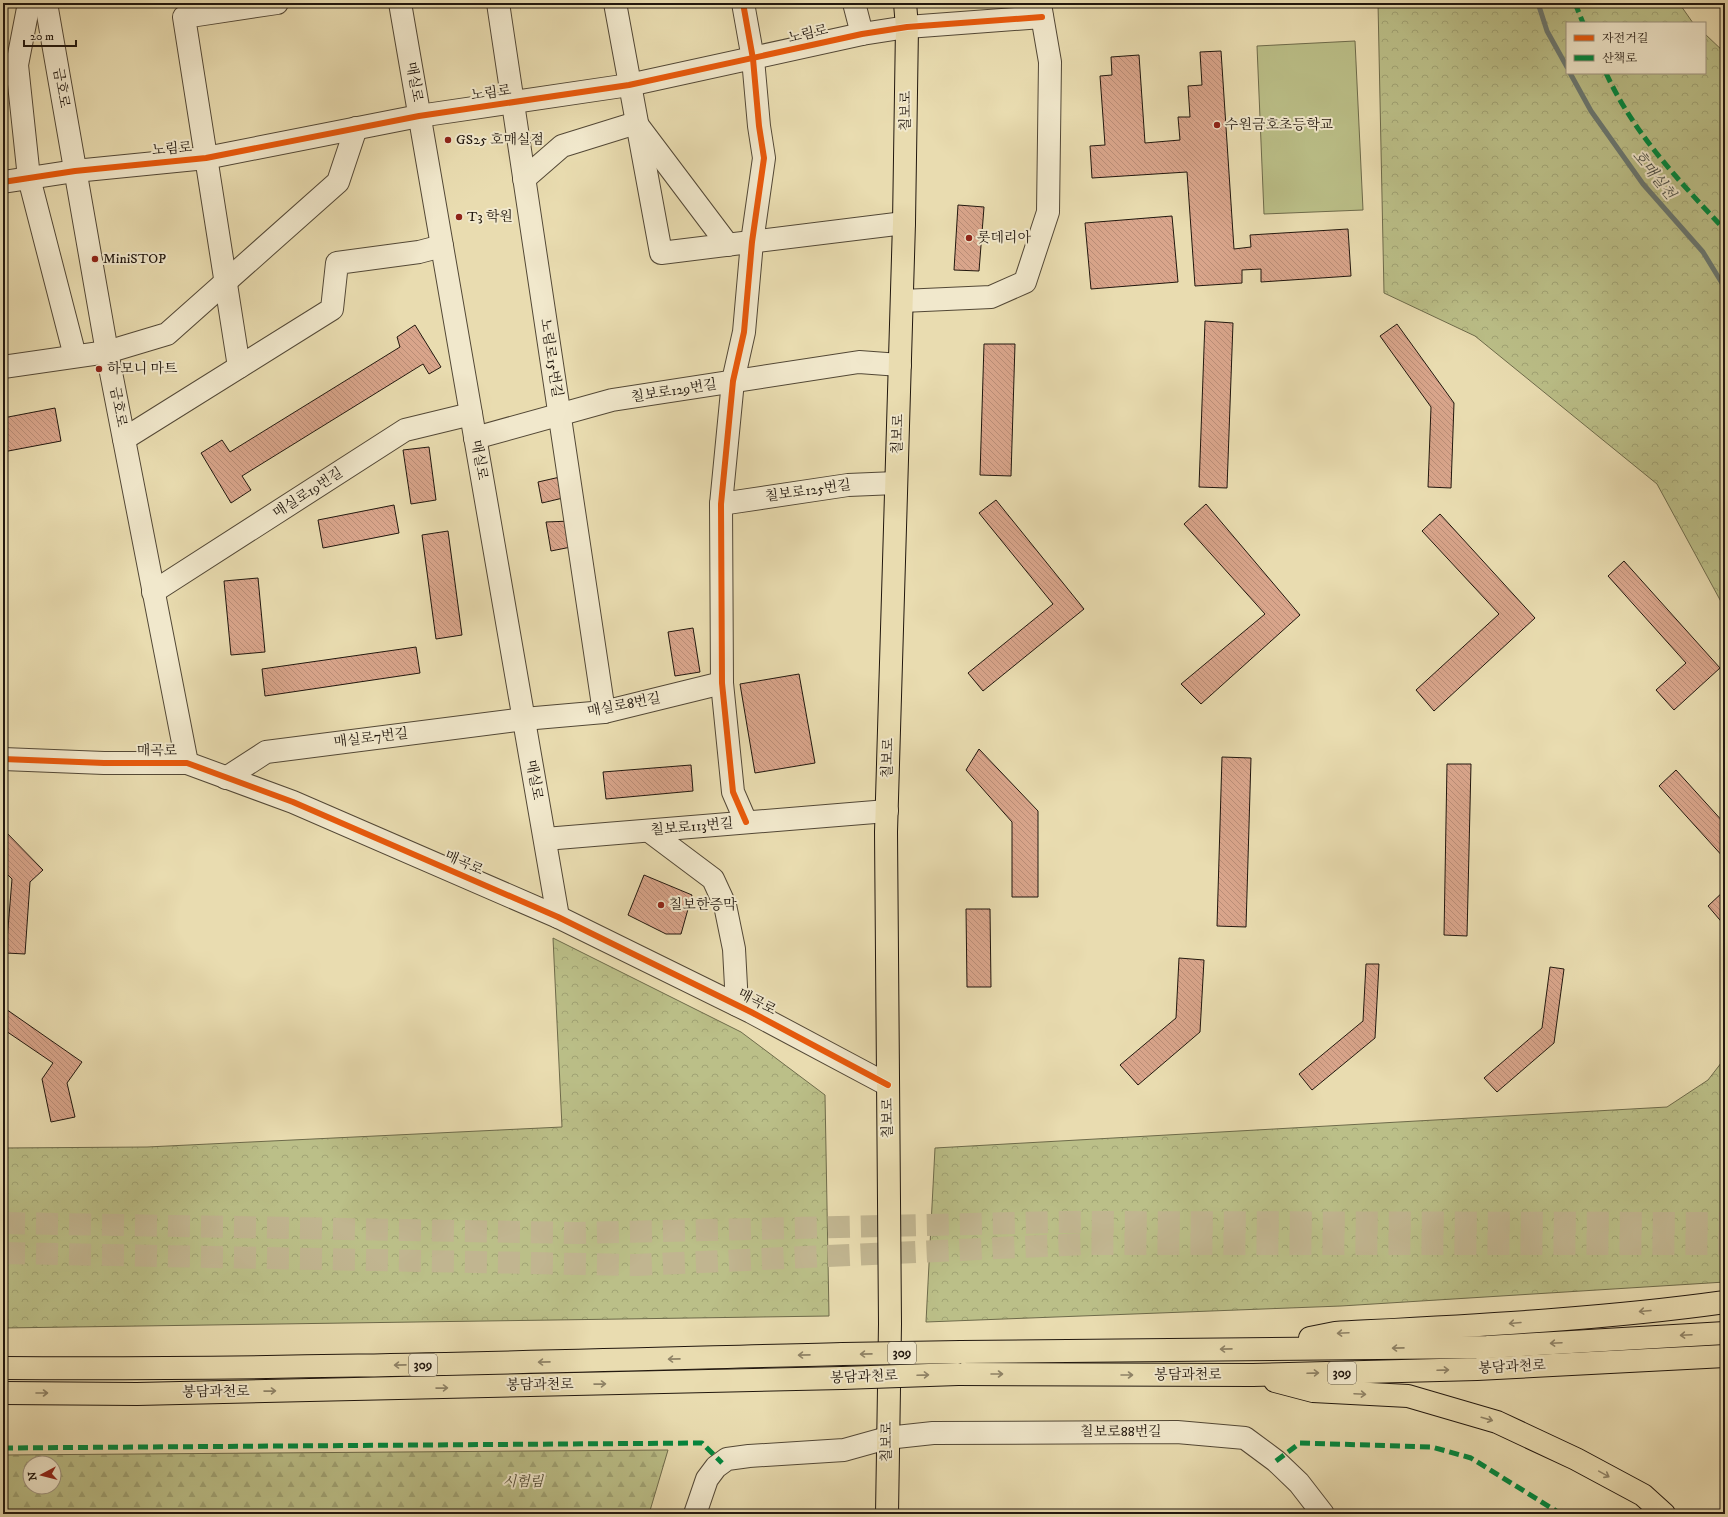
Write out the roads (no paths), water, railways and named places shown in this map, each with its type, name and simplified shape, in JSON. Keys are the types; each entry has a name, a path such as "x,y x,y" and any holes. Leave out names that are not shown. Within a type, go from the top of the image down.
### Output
{"main road":[{"name":"칠보로","path":"886,1514 890,1324 887,811 904,223 907,27 905,3"},
{"path":"1255,1349 1335,1333 1506,1324 1725,1302"},
{"name":"봉담과천로","path":"3,1368 134,1369 398,1365 960,1352 1487,1347 1725,1333"},
{"name":"봉담과천로","path":"3,1393 161,1393 842,1378 958,1374 1253,1375 1477,1369 1725,1356"},
{"path":"1253,1375 1313,1391 1408,1396 1497,1422 1576,1459 1643,1495 1664,1514"}],"street":[{"path":"29,3 17,65 29,178 75,356"},
{"name":"금호로","path":"46,3 107,352 186,763"},
{"path":"239,367 184,17 277,3"},
{"name":"매실로","path":"400,3 558,918"},
{"name":"노림로15번길","path":"498,3 604,712"},
{"path":"615,3 661,253 904,223"},
{"path":"743,3 754,59 759,126 764,158 752,242 744,332 733,381 721,504 722,683 733,792 746,822"},
{"path":"854,3 862,34"},
{"path":"902,301 991,297 1025,282 1048,212 1050,62 1041,10"},
{"name":"노림로","path":"3,182 75,170 206,158 419,116 629,85 754,59 862,34 1041,10"},
{"path":"524,179 562,146 636,123"},
{"path":"636,123 728,245"},
{"path":"3,367 107,352 166,334 338,182 356,128"},
{"path":"124,439 332,309 337,263 419,252 442,246"},
{"name":"칠보로129번길","path":"475,438 612,400 859,362 900,366"},
{"name":"매실로19번길","path":"153,592 405,430 471,414"},
{"name":"칠보로125번길","path":"721,504 848,485 896,483"},
{"name":"매실로8번길","path":"524,719 604,712 722,683"},
{"name":"매실로7번길","path":"226,778 266,752 524,719"},
{"name":"매곡로","path":"3,759 104,763 186,763 293,802 558,918 737,1005 888,1085"},
{"name":"칠보로113번길","path":"545,839 887,811"},
{"path":"649,831 713,879 725,905 734,950 737,1005"},
{"name":"칠보로88번길","path":"695,1514 707,1479 716,1467 727,1459 749,1456 844,1450 887,1438 933,1433 1169,1432 1245,1438 1276,1462 1299,1483 1323,1514"}],"waterway":[{"name":"호매실천","path":"1538,3 1547,31 1566,65"},
{"name":"호매실천","path":"1571,74 1591,111 1643,184 1703,252 1725,288"}],"tunnel":[{"path":"3,1223 577,1233 1054,1222 1725,1223"},
{"path":"3,1253 636,1265 1086,1244 1725,1244"}],"place":[{"name":"수원금호초등학교","path":"1217,125"},
{"name":"GS25 호매실점","path":"448,140"},
{"name":"T3 학원","path":"459,217"},
{"name":"롯데리아","path":"969,238"},
{"name":"MiniSTOP","path":"95,259"},
{"name":"하모니 마트","path":"99,369"},
{"name":"칠보한증막","path":"661,905"}],"park label":[{"name":"시험림","path":"523,1482"}]}
